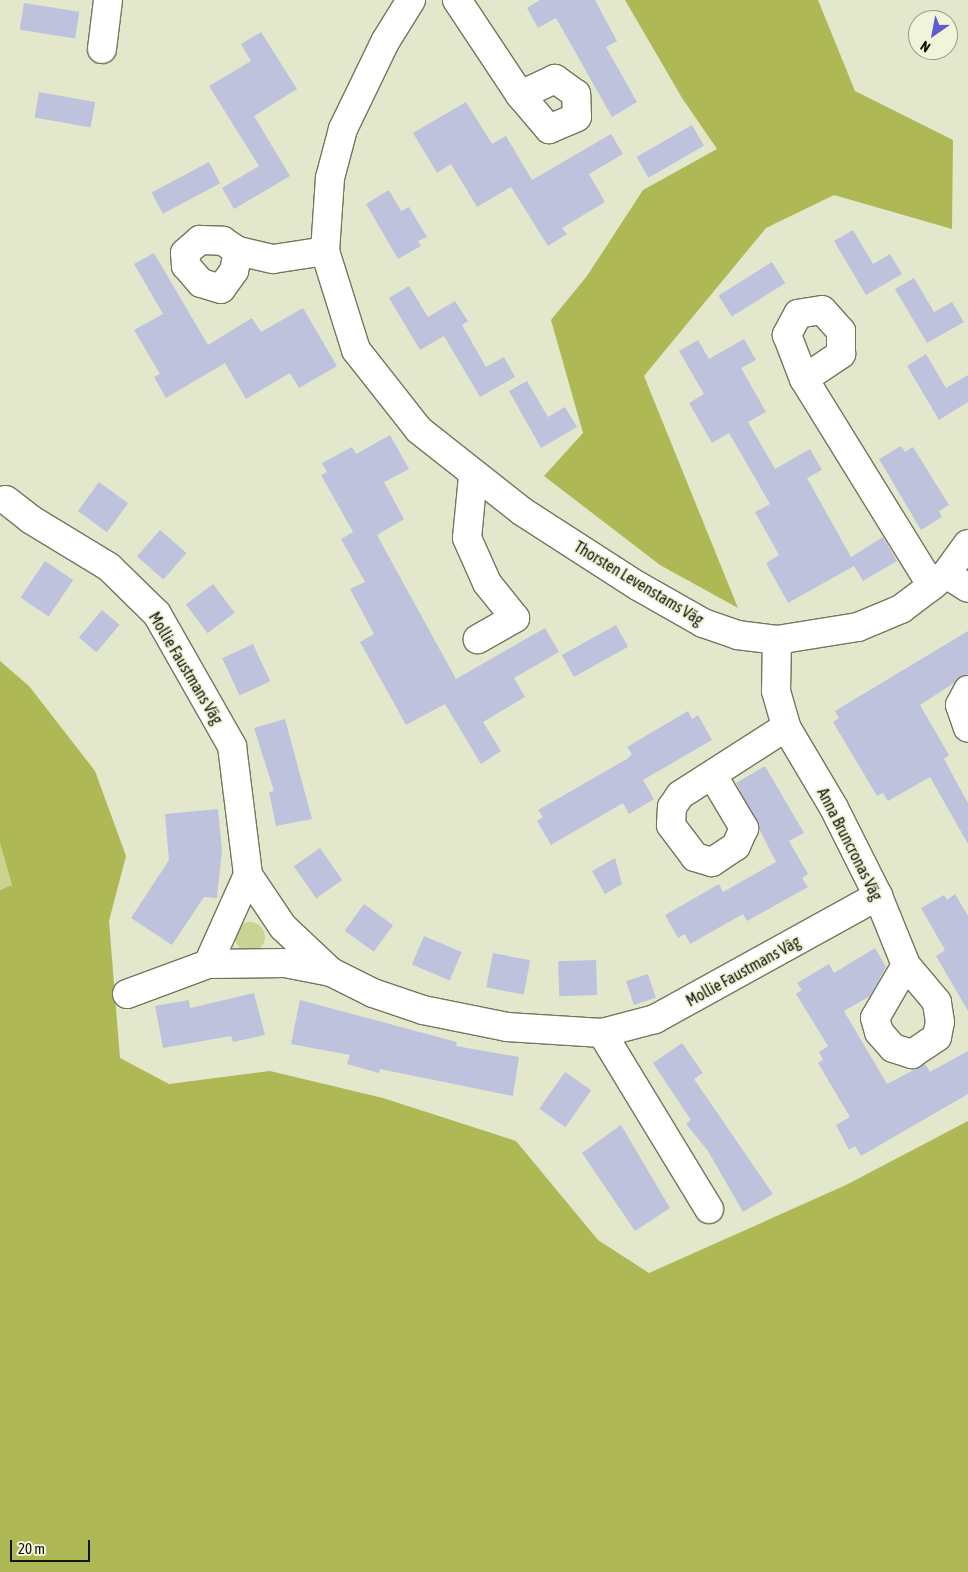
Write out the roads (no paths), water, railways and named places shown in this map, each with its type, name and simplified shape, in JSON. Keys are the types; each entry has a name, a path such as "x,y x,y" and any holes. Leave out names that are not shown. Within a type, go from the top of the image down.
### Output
{"street":[{"path":"102,49 108,0"},
{"name":"Thorsten Levenstams Väg","path":"411,0 385,42 343,129 330,178 325,251 356,350 419,430 473,476 638,586 703,622 737,635 776,640 858,627 901,609 949,583 968,544"},
{"path":"457,0 520,95"},
{"path":"238,251 273,259 325,251"},
{"path":"804,379 949,583"},
{"path":"473,476 467,538 487,583 515,618 478,639"},
{"name":"Mollie Faustmans Väg","path":"6,500 30,519 110,567 157,614 232,746 248,875 284,927 331,972"},
{"name":"Anna Bruncronas Väg","path":"776,640 776,691 786,727 834,808 878,896 906,965"},
{"path":"968,690 960,705 968,728"},
{"path":"713,776 786,727"},
{"path":"208,964 248,875"},
{"name":"Mollie Faustmans Väg","path":"127,994 208,964 285,963 331,972 373,993 423,1010 507,1027 602,1033 655,1019 878,896"},
{"path":"602,1033 709,1209"}]}
